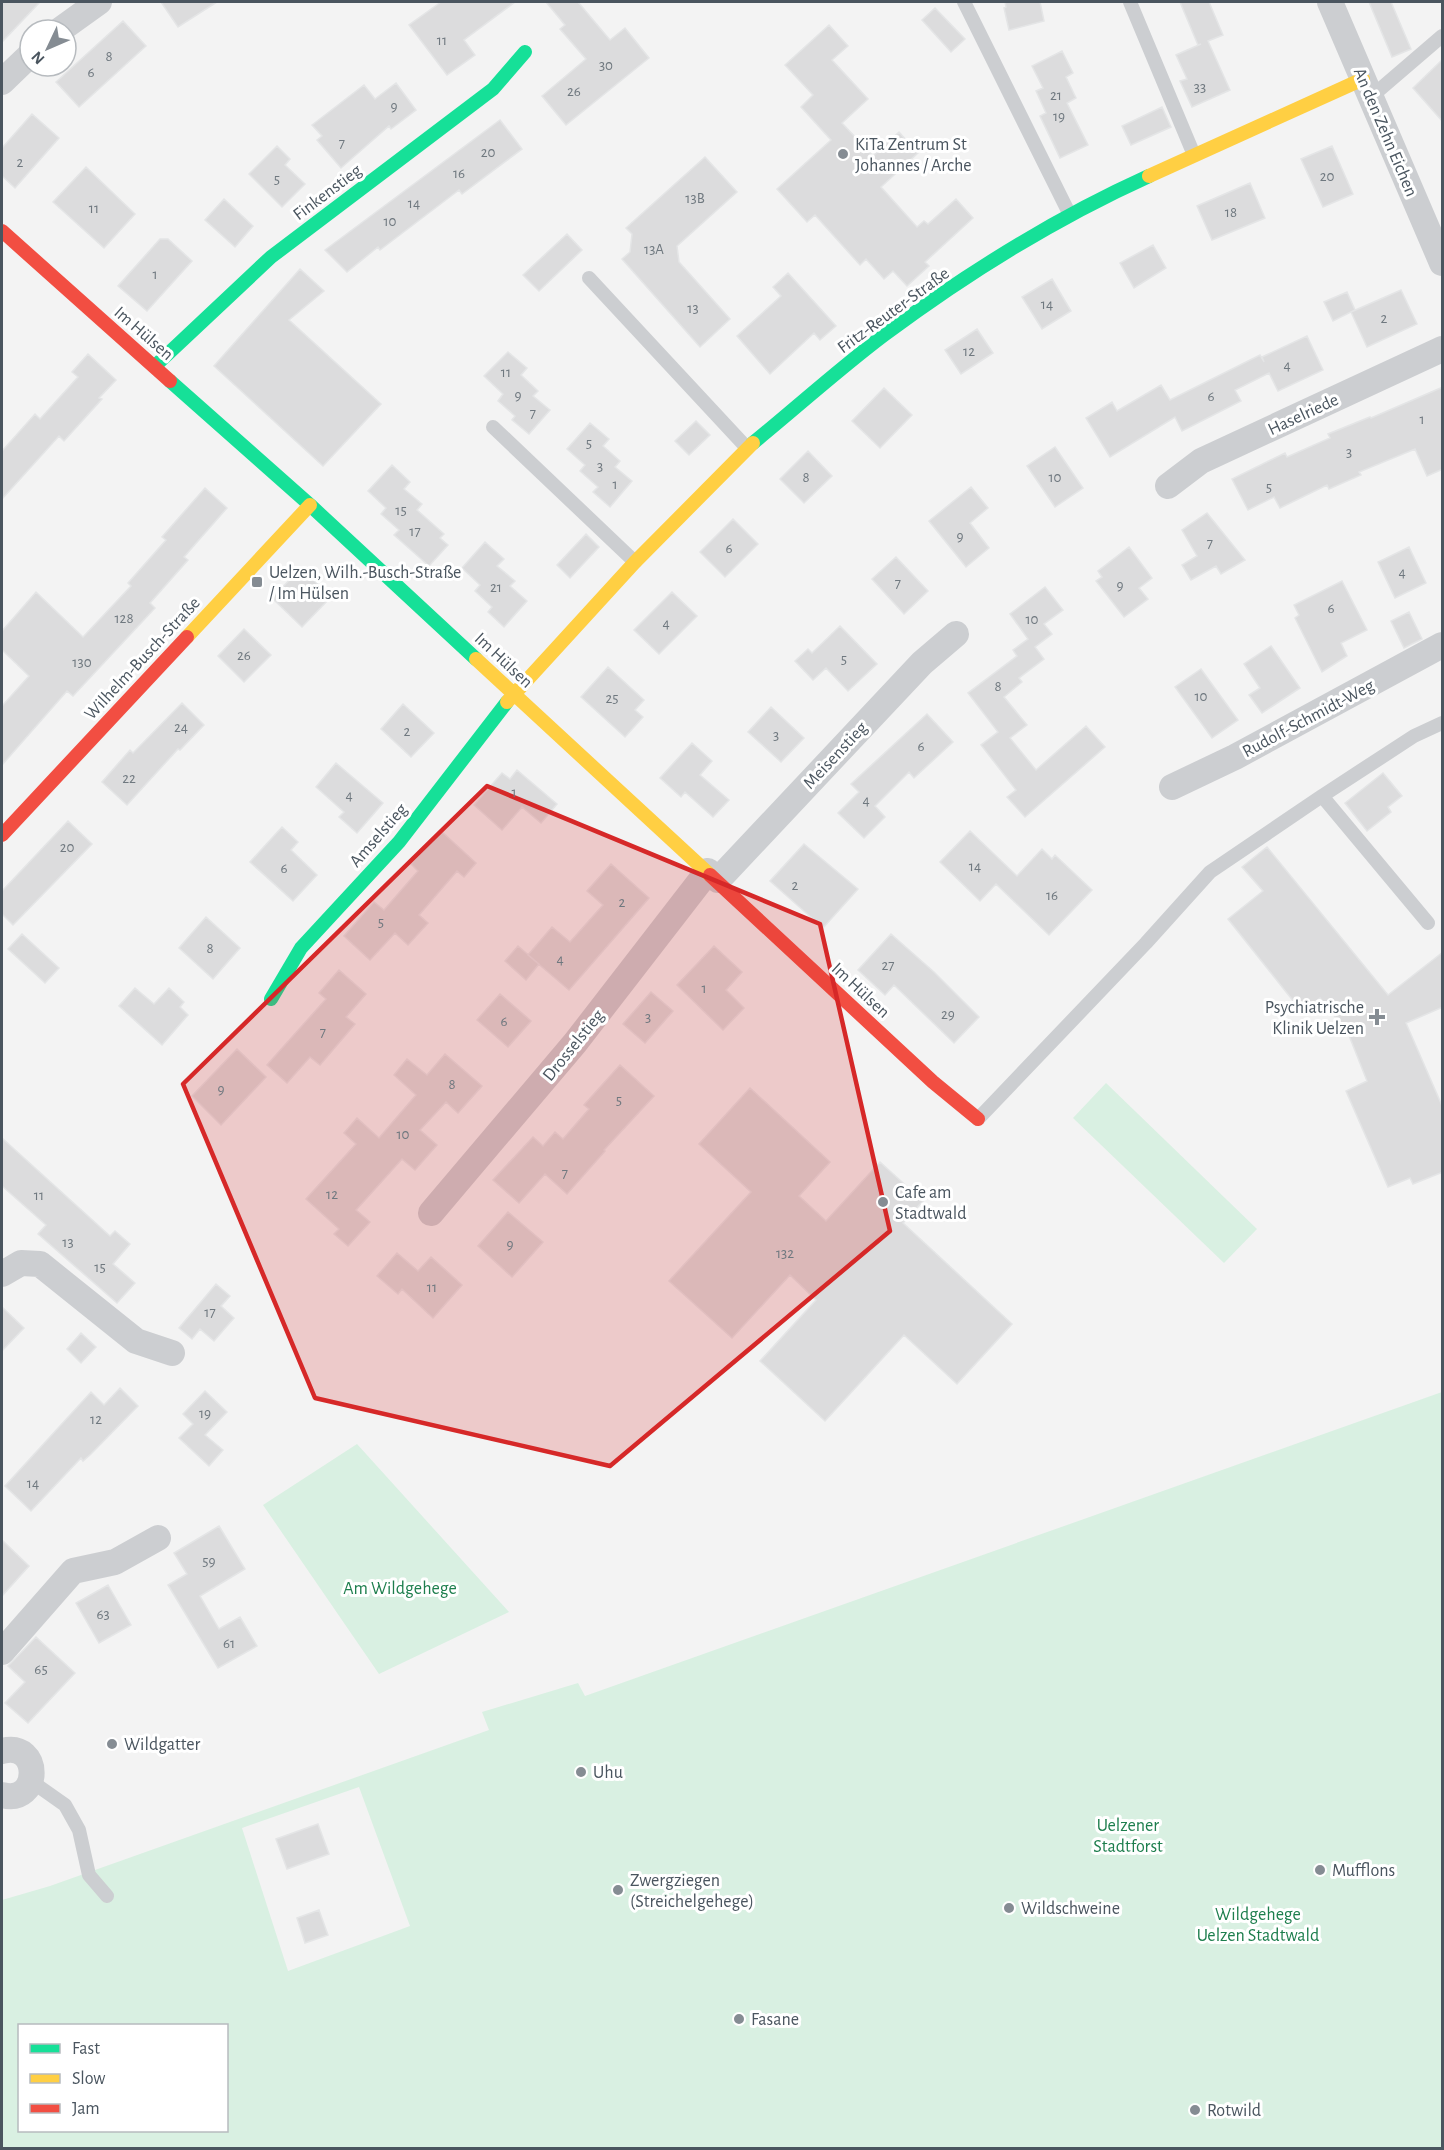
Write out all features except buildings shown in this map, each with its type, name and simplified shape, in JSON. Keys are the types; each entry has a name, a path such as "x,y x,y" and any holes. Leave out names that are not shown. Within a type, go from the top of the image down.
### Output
{"street":[{"path":"77,18 99,2"},
{"name":"An den Zehn Eichen","path":"1330,2 1439,245"},
{"name":"Finkenstieg","path":"155,366 271,257 493,89 525,52"},
{"path":"2,81 18,67"},
{"name":"Fritz-Reuter-Straße","path":"513,694 635,562 747,448 883,336 975,273 1070,215 1122,188 1194,155 1367,88"},
{"name":"Im Hülsen","path":"2,231 310,505 933,1082 978,1119"},
{"name":"Haselriede","path":"1168,486 1201,461 1443,349"},
{"name":"Wilhelm-Busch-Straße","path":"2,835 310,505"},
{"name":"Meisenstieg","path":"713,876 922,663 956,634"},
{"name":"Rudolf-Schmidt-Weg","path":"1172,787 1235,757 1443,645"},
{"name":"Amselstieg","path":"271,999 301,948 399,842 513,694"},
{"name":"Drosselstieg","path":"431,1213 713,876"},
{"path":"2,1274 21,1263 40,1264 136,1341 172,1353"},
{"path":"2,1652 73,1571 115,1562 158,1538"},
{"path":"2,1751 14,1750 27,1758 32,1772 31,1781 21,1793 2,1795"}],"lane":[{"path":"964,2 1070,215"},
{"path":"1130,2 1194,155"},
{"path":"1367,88 1443,36"},
{"path":"589,278 747,448"},
{"path":"493,427 635,562"},
{"path":"978,1119 1146,943 1210,872 1414,736 1443,723"},
{"path":"1322,796 1428,923"},
{"path":"31,1781 65,1805 79,1830 89,1875 108,1896"}],"highlighted area":[{"path":"487,786 820,924 890,1231 610,1466 315,1398 183,1084"}],"green space":[{"path":"1106,1083 1257,1229 1224,1263 1073,1118"},
{"name":"Uelzener Stadtforst","path":"1442,1392 1442,2148 2,2148 2,1900 50,1886 489,1730 482,1712 578,1683 585,1696","holes":["359,1787 410,1926 288,1971 242,1828"]},
{"name":"Am Wildgehege","path":"357,1444 509,1612 379,1674 263,1505"}],"traffic: fast":[{"path":"155,366 271,257 493,89 525,52"},
{"path":"753,443 867,348 947,290 1012,248 1114,192 1149,176"},
{"path":"170,381 310,505 476,659"},
{"path":"271,999 301,948 399,842 507,702"}],"traffic: slow":[{"path":"1149,176 1363,79"},
{"path":"507,702 635,562 753,443"},
{"path":"187,637 310,505"},
{"path":"476,659 710,875"}],"traffic: jam":[{"path":"2,231 170,381"},
{"path":"2,835 187,637"},
{"path":"710,875 933,1082 978,1119"}],"place":[{"name":"KiTa Zentrum St Johannes / Arche","path":"843,154"},
{"name":"Uelzen, Wilh.-Busch-Straße / Im Hülsen","path":"257,582"},
{"name":"Psychiatrische Klinik Uelzen","path":"1377,1017"},
{"name":"Cafe am Stadtwald","path":"883,1202"},
{"name":"Wildgatter","path":"112,1744"},
{"name":"Uhu","path":"581,1772"},
{"name":"Mufflons","path":"1320,1870"},
{"name":"Zwergziegen (Streichelgehege)","path":"618,1890"},
{"name":"Wildschweine","path":"1009,1908"},
{"name":"Fasane","path":"739,2019"},
{"name":"Rotwild","path":"1195,2110"}],"park label":[{"name":"Wildgehege Uelzen Stadtwald","path":"1258,1924"}]}
